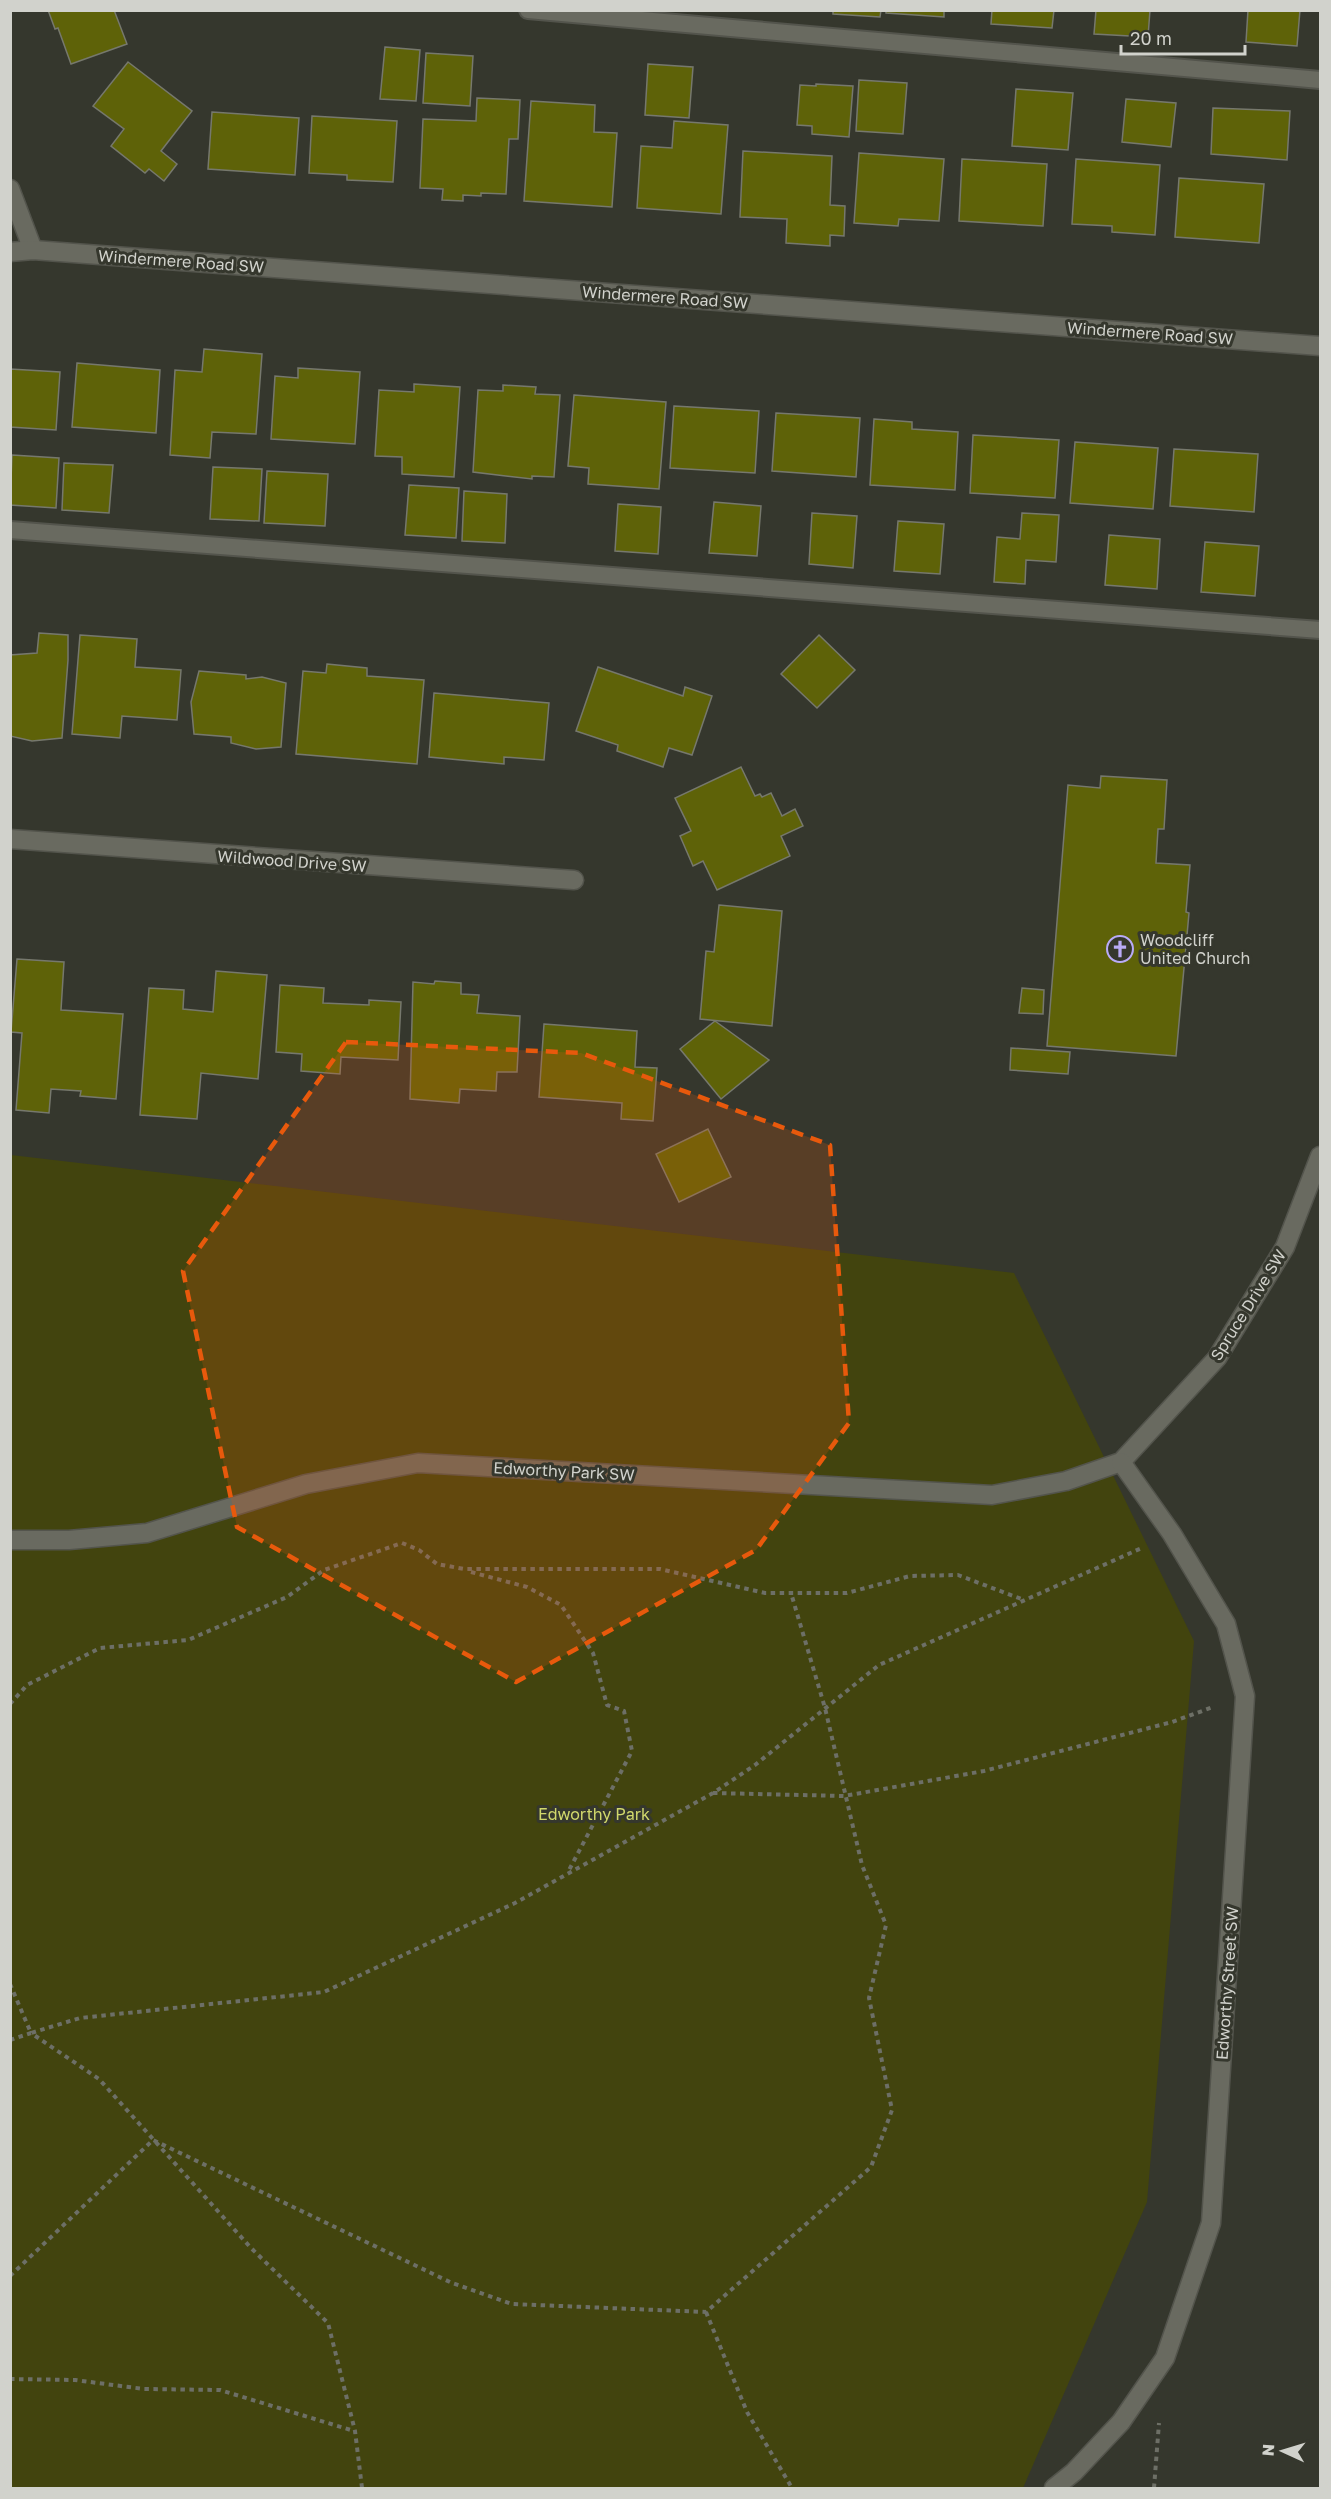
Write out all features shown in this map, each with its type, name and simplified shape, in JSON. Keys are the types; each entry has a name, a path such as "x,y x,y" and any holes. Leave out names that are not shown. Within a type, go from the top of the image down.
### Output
{"street":[{"path":"10,189 33,250"},
{"name":"Windermere Road SW","path":"10,252 33,250 1320,346"},
{"name":"Wildwood Drive SW","path":"10,839 574,880"},
{"name":"Spruce Drive SW","path":"1121,1462 1216,1358 1285,1247 1320,1156"},
{"name":"Edworthy Park SW","path":"10,1540 69,1540 147,1533 306,1484 418,1462 992,1495 1066,1481 1121,1462"},
{"name":"Edworthy Street SW","path":"1054,2488 1074,2472 1121,2422 1165,2358 1211,2223 1245,1696 1226,1624 1172,1534 1121,1462"}],"lane":[{"path":"528,10 1320,81"},
{"path":"10,530 1320,630"}],"path":[{"path":"10,2040 80,2019 324,1992 515,1903 712,1792 754,1765 879,1665 1172,1534"},
{"path":"10,1704 27,1685 100,1648 188,1640 287,1597 324,1570 402,1543 419,1550 437,1564 464,1569 527,1587 561,1605 593,1653 607,1705 624,1711 632,1751 568,1873"},
{"path":"464,1569 660,1569 765,1593 847,1593 910,1576 958,1575 1025,1600"},
{"path":"153,2140 452,2283 512,2304 706,2312 871,2167 891,2110 869,1998 886,1925 862,1865 825,1708 791,1593"},
{"path":"712,1792 844,1796 984,1771 1172,1722 1245,1696"},
{"path":"10,1984 31,2033 99,2079 251,2248 328,2324 355,2431 362,2488"},
{"path":"10,2276 153,2140"},
{"path":"706,2312 747,2412 792,2488"},
{"path":"10,2379 75,2380 144,2389 220,2390 355,2431"}],"highlighted area":[{"path":"346,1042 581,1053 830,1145 849,1423 756,1550 516,1682 237,1527 183,1271"}],"green space":[{"name":"Edworthy Park","path":"11,1155 1014,1273 1194,1641 1147,2202 1023,2488 11,2488"}],"building":[{"path":"48,10 114,10 127,44 71,64 58,28 55,29"},
{"path":"833,10 881,10 880,17 833,14"},
{"path":"886,10 944,10 944,17 886,13"},
{"path":"992,10 1054,10 1052,28 991,24"},
{"path":"1096,10 1150,10 1148,37 1094,34"},
{"path":"1248,10 1300,10 1297,46 1246,42"},
{"path":"385,47 420,50 416,101 380,99"},
{"path":"426,53 473,56 470,106 423,103"},
{"path":"128,62 192,111 161,151 177,164 164,181 149,169 145,173 111,146 124,129 93,106"},
{"path":"648,64 693,67 689,118 645,115"},
{"path":"859,80 907,83 903,134 856,131"},
{"path":"816,84 853,86 849,137 812,134 812,126 797,125 800,85 816,86"},
{"path":"1016,89 1073,93 1068,150 1012,146"},
{"path":"477,98 520,100 518,139 509,139 506,194 481,193 481,196 463,195 463,201 442,200 443,189 420,188 423,119 476,121"},
{"path":"1126,99 1176,103 1171,147 1122,142"},
{"path":"531,101 595,105 594,132 617,133 612,207 524,201"},
{"path":"1213,108 1290,111 1287,160 1211,154"},
{"path":"212,112 299,118 295,175 208,169"},
{"path":"312,116 397,121 393,182 347,180 347,175 309,173"},
{"path":"674,121 728,125 721,214 637,208 641,146 672,148"},
{"path":"743,151 832,156 830,205 845,206 844,236 830,235 830,246 786,243 787,219 740,217"},
{"path":"859,153 944,159 939,221 899,219 898,226 854,223"},
{"path":"962,159 1047,164 1043,226 959,221"},
{"path":"1076,159 1160,165 1155,235 1112,232 1112,226 1072,224"},
{"path":"1179,178 1264,184 1259,243 1175,237"},
{"path":"204,349 262,354 256,434 212,432 210,458 170,455 175,370 202,372"},
{"path":"77,363 160,370 156,433 72,427"},
{"path":"298,368 360,372 355,444 271,439 275,376 298,378"},
{"path":"10,369 60,372 56,430 10,427"},
{"path":"414,384 460,387 454,477 402,474 402,457 375,456 379,390 414,392"},
{"path":"503,385 536,387 535,394 560,395 554,477 532,476 532,479 473,472 478,390 503,391"},
{"path":"574,395 666,402 659,489 588,484 589,468 568,466"},
{"path":"674,406 759,411 755,473 670,468"},
{"path":"776,413 860,418 856,477 772,471"},
{"path":"874,419 912,422 912,429 958,432 955,490 870,485"},
{"path":"973,435 1059,440 1055,498 970,493"},
{"path":"1075,442 1158,448 1153,509 1070,503"},
{"path":"1174,449 1258,454 1254,512 1170,506"},
{"path":"12,455 59,458 56,508 10,505"},
{"path":"64,463 113,465 109,513 62,510"},
{"path":"213,467 262,469 259,521 210,519"},
{"path":"267,471 328,474 325,526 264,523"},
{"path":"409,485 459,488 456,538 405,535"},
{"path":"464,491 507,494 505,543 462,541"},
{"path":"714,502 761,506 757,556 709,553"},
{"path":"618,504 661,507 658,554 615,551"},
{"path":"812,513 857,516 853,568 809,564"},
{"path":"1022,513 1059,515 1056,562 1026,560 1025,584 994,582 997,537 1020,539"},
{"path":"898,521 944,524 940,574 894,571"},
{"path":"1109,535 1160,539 1157,589 1105,585"},
{"path":"1205,542 1259,546 1255,596 1201,592"},
{"path":"39,633 68,635 68,660 62,738 32,741 10,736 10,655 37,653"},
{"path":"80,635 137,639 135,667 181,670 177,720 122,716 120,738 72,734"},
{"path":"819,635 855,670 817,708 781,674"},
{"path":"327,664 367,668 367,676 424,680 417,764 296,754 303,671 326,673"},
{"path":"598,667 683,696 685,687 712,696 692,755 669,748 663,767 617,751 618,745 576,731"},
{"path":"199,671 246,675 246,679 262,677 286,683 281,747 256,749 231,743 231,737 194,734 191,702"},
{"path":"434,693 549,703 544,760 504,757 504,764 429,757"},
{"path":"741,767 755,796 760,794 762,797 771,793 782,816 795,809 803,826 781,836 790,856 717,890 703,861 693,866 680,836 691,831 675,798"},
{"name":"Woodcliff United Church","path":"1101,776 1167,780 1164,829 1158,829 1156,863 1190,865 1186,912 1189,913 1176,1056 1047,1046 1068,785 1100,788"},
{"path":"719,905 782,911 772,1026 700,1019 706,951 714,952"},
{"path":"17,959 64,962 61,1010 123,1014 116,1099 80,1096 81,1091 51,1089 49,1113 16,1110 22,1033 11,1032"},
{"path":"216,971 267,975 258,1079 201,1073 197,1119 140,1115 149,988 184,990 183,1009 213,1012"},
{"path":"435,981 461,983 461,994 479,995 477,1013 520,1016 517,1072 497,1072 496,1091 460,1089 459,1103 410,1099 413,982 434,984"},
{"path":"280,985 324,988 323,1003 369,1005 369,1000 401,1002 398,1060 341,1057 340,1074 301,1071 302,1054 276,1052"},
{"path":"1022,988 1044,990 1043,1014 1019,1013"},
{"path":"715,1021 769,1060 721,1099 680,1049"},
{"path":"544,1024 637,1031 635,1067 657,1068 653,1121 621,1119 622,1103 539,1097"},
{"path":"1011,1048 1070,1052 1068,1074 1010,1070"},
{"path":"708,1129 731,1177 679,1202 656,1154"}],"place":[{"name":"Woodcliff United Church","path":"1120,949"}]}
